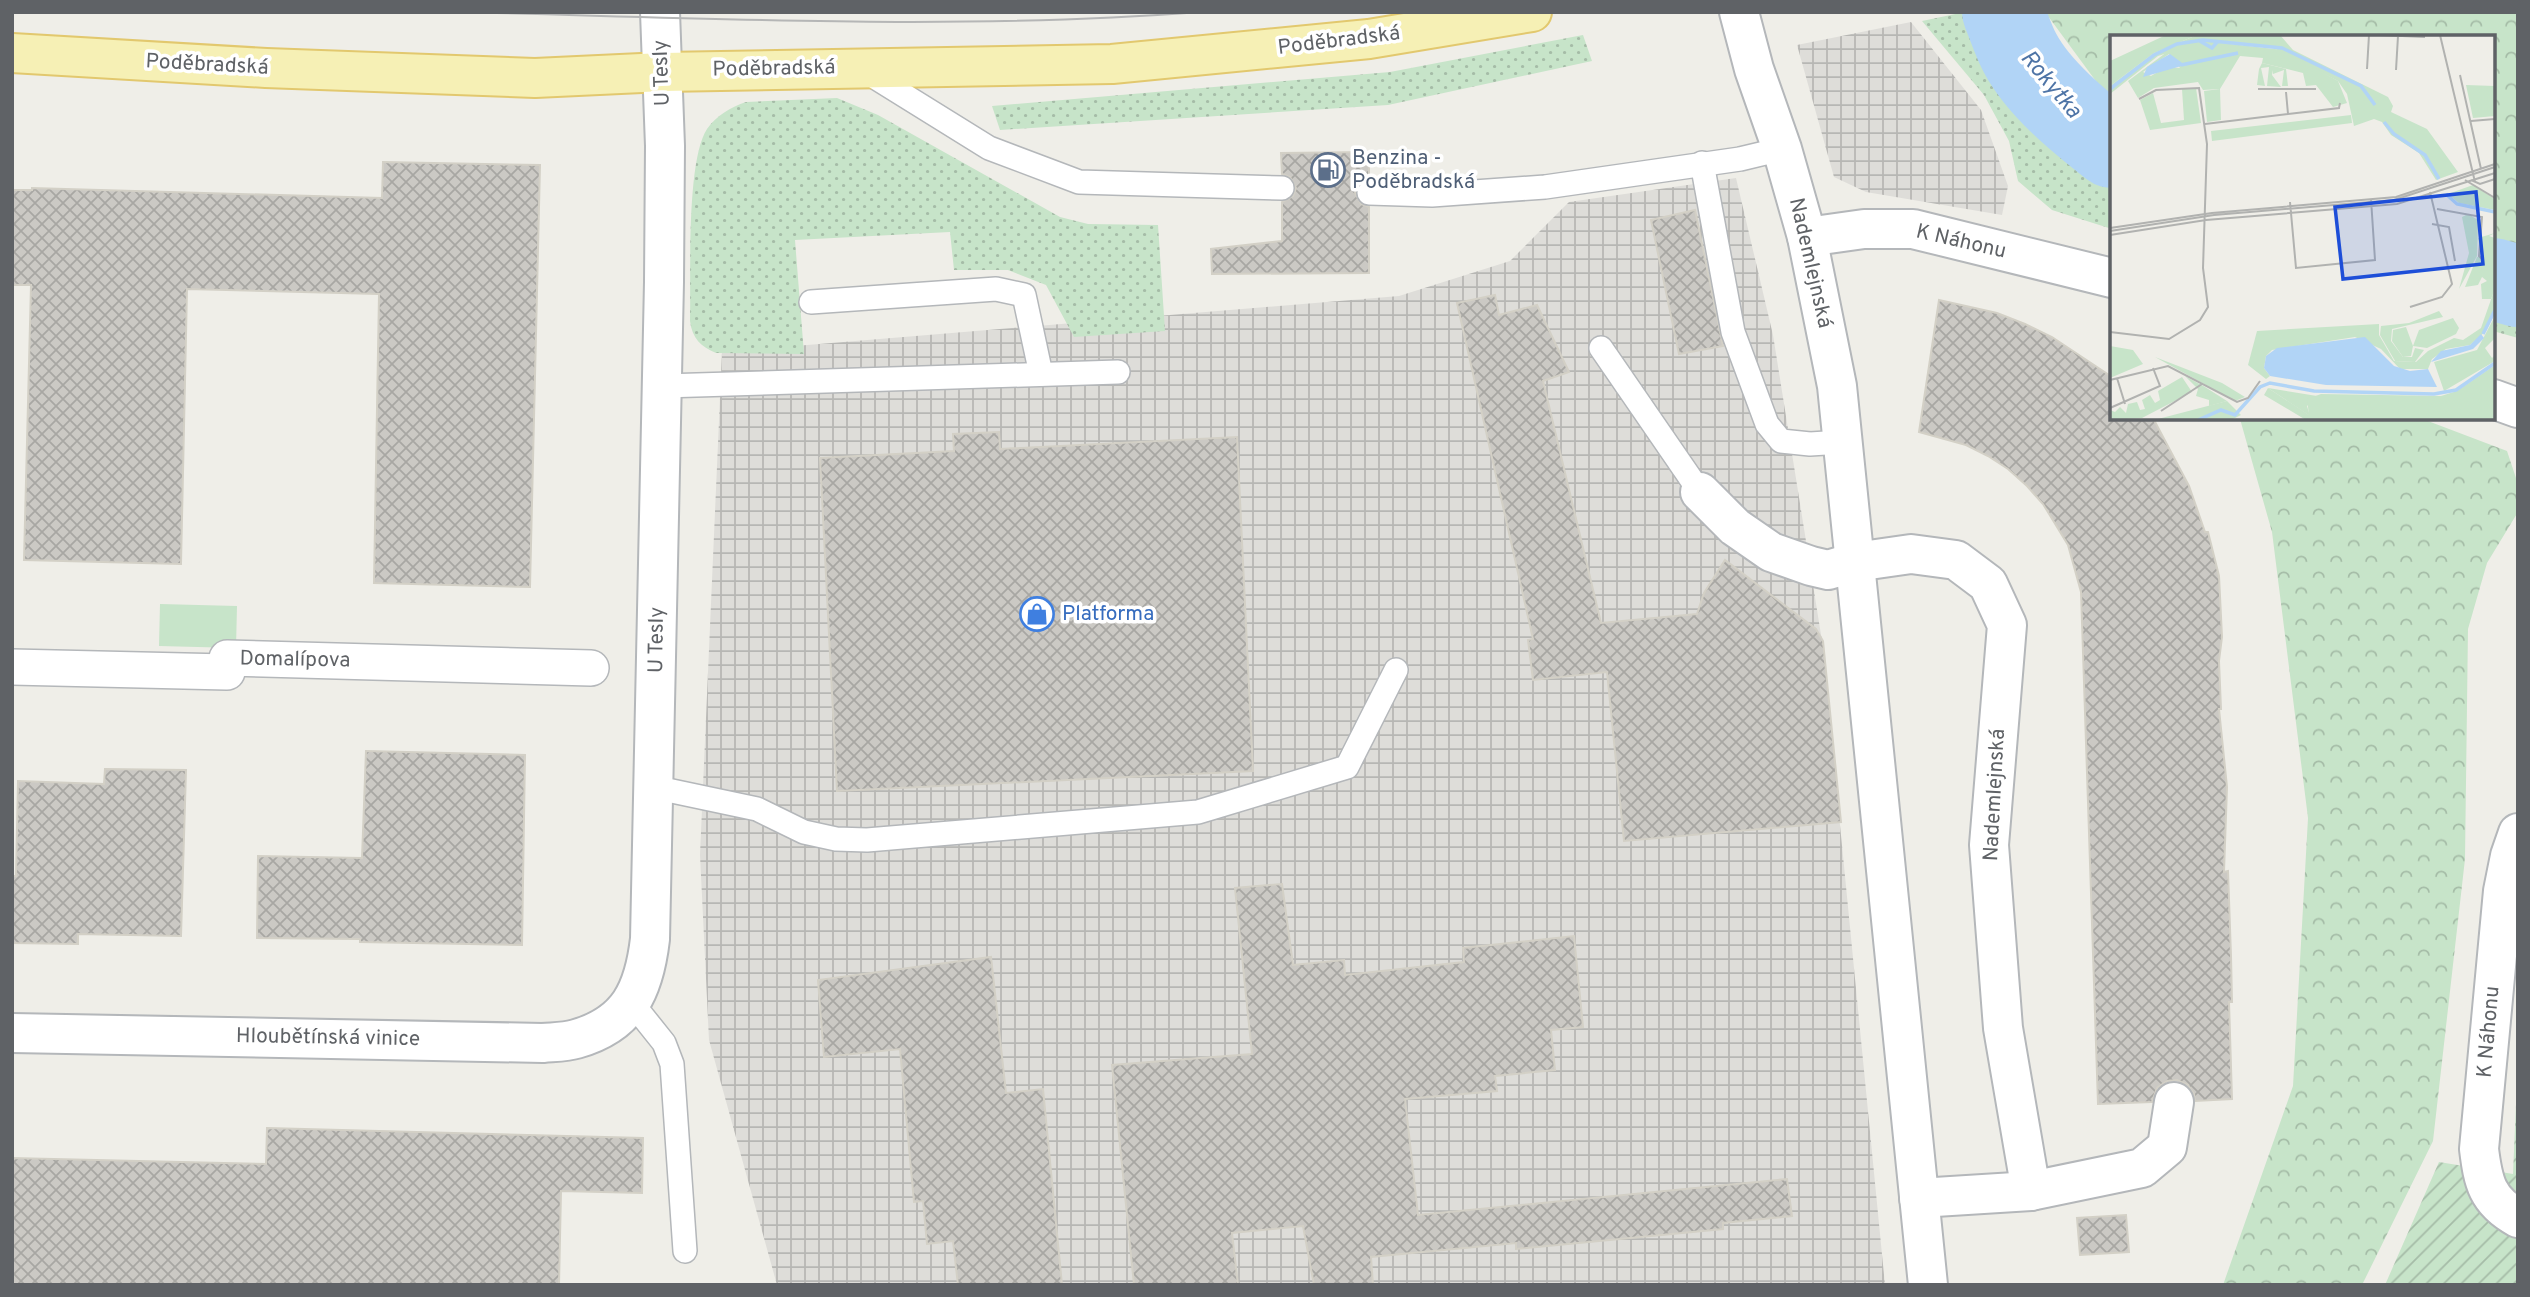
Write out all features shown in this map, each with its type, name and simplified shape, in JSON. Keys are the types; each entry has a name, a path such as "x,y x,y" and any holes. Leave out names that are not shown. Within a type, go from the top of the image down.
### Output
{"main road":[{"name":"Poděbradská","path":"12,53 266,68 535,78 663,72 1112,64 1369,39 1532,12"}],"street":[{"name":"U Tesly","path":"632,1003 647,966 650,939 663,386 665,146 660,12"},
{"name":"Nademlejnská","path":"1740,12 1754,69 1782,149 1807,237 1837,386 1928,1285"},
{"name":"K Náhonu","path":"1807,237 1864,229 1913,229 2110,278"},
{"path":"2495,400 2518,408"},
{"name":"Nademlejnská","path":"1700,492 1735,527 1771,552 1828,570 1855,562 1911,554 1956,560 1989,584 2007,625 1989,845 2003,1028 2031,1191"},
{"name":"Domalípova","path":"12,667 226,672 226,658 591,668"},
{"name":"K Náhonu","path":"2518,833 2503,891 2479,1149 2482,1173 2490,1195 2503,1210 2518,1218"},
{"name":"Hloubětínská vinice","path":"12,1033 543,1043 576,1039 609,1024 632,1003"},
{"path":"1919,1198 2031,1191 2142,1168 2167,1147 2174,1102"}],"lane":[{"path":"859,68 989,148 1079,183 1282,188"},
{"path":"1369,193 1432,195 1545,187 1782,149"},
{"path":"1702,163 1733,332 1767,424 1781,441 1810,444 1842,442"},
{"path":"811,302 996,289 1024,295 1041,374"},
{"path":"1601,348 1700,492"},
{"path":"663,386 1118,372"},
{"path":"653,787 757,809 804,832 836,839 867,839 1198,812 1347,767 1396,670"},
{"path":"632,1003 664,1042 672,1064 685,1251"}],"shaded area":[{"path":"1911,22 1981,110 2008,186 2002,215 1866,192 1834,177 1797,45"},
{"path":"1736,178 1773,335 1822,641 1885,1285 777,1285 709,1040 700,855 722,352 1399,296 1510,261 1569,202"}],"green space":[{"path":"1978,12 2014,90 2110,164 2110,228 2052,210 2018,181 2009,141 1984,95 1922,21"},
{"path":"2045,12 2518,12 2518,263 2495,256 2495,35 2110,35 2110,100"},
{"path":"1583,35 1592,61 1388,105 1000,130 992,106 1390,72"},
{"path":"837,98 878,115 1060,217 1088,224 1158,225 1165,331 1074,337 1046,285 1008,270 954,270 950,232 795,240 804,354 716,353 706,348 695,337 691,327 690,278 693,193 700,145 707,129 724,113 746,102"},
{"path":"2495,300 2518,306 2518,338 2495,332"},
{"path":"2240,420 2425,420 2507,451 2518,484 2518,512 2487,563 2468,629 2465,859 2433,1141 2362,1285 2223,1285 2293,1086 2308,818 2272,532"},
{"path":"160,604 237,606 236,648 159,646"},
{"path":"2518,1057 2518,1285 2385,1285 2439,1162 2513,1174"}],"building":[{"path":"1369,152 1369,179 1358,185 1355,193 1361,204 1369,207 1369,273 1212,274 1211,249 1282,241 1282,202 1293,196 1296,188 1290,177 1282,174 1281,153"},
{"path":"383,162 540,165 530,587 374,583 379,294 187,289 181,564 24,560 31,285 12,285 12,190 32,188 382,198"},
{"path":"1695,210 1723,346 1679,354 1651,220"},
{"path":"1495,295 1499,315 1537,305 1569,372 1543,381 1601,623 1697,614 1704,593 1725,560 1816,629 1823,641 1841,822 1624,841 1607,672 1533,680 1528,640 1533,639 1457,303"},
{"path":"1939,300 1997,313 2025,324 2052,337 2110,376 2110,420 2154,420 2189,486 2205,532 2208,532 2219,576 2222,637 2219,709 2227,787 2224,872 2228,871 2232,1099 2195,1101 2188,1085 2177,1080 2167,1081 2157,1088 2152,1102 2098,1104 2081,592 2068,545 2043,504 2027,486 2008,469 1966,445 1919,432"},
{"name":"Platforma","path":"999,432 1000,449 1237,437 1253,771 837,791 820,458 954,451 953,434"},
{"path":"366,751 525,755 522,945 257,938 258,856 362,858"},
{"path":"105,769 186,770 181,936 78,934 78,944 12,943 12,876 16,876 18,781 104,784"},
{"path":"1282,884 1293,965 1344,960 1345,975 1464,962 1463,948 1574,936 1583,1027 1551,1030 1555,1070 1495,1076 1497,1091 1405,1099 1418,1215 1787,1179 1792,1216 1723,1223 1723,1229 1516,1249 1516,1243 1371,1257 1373,1285 1314,1285 1303,1226 1232,1233 1238,1285 1134,1285 1112,1065 1252,1054 1235,888"},
{"path":"991,957 1006,1093 1043,1089 1062,1285 958,1285 953,1241 927,1244 923,1201 914,1202 900,1049 824,1057 818,980"},
{"path":"267,1128 643,1138 642,1193 561,1191 559,1285 12,1285 12,1158 266,1164"},
{"path":"2126,1215 2129,1252 2080,1255 2077,1218"}],"waterway":[{"name":"Rokytka","path":"2003,12 2020,53 2038,79 2074,116 2110,145"},
{"name":"Rokytka","path":"2495,280 2518,286"}],"tram line":[{"path":"461,12 924,22 1109,18 1201,12"}],"place":[{"name":"Benzina - Poděbradská","path":"1328,170"},
{"name":"Platforma","path":"1037,614"}]}
